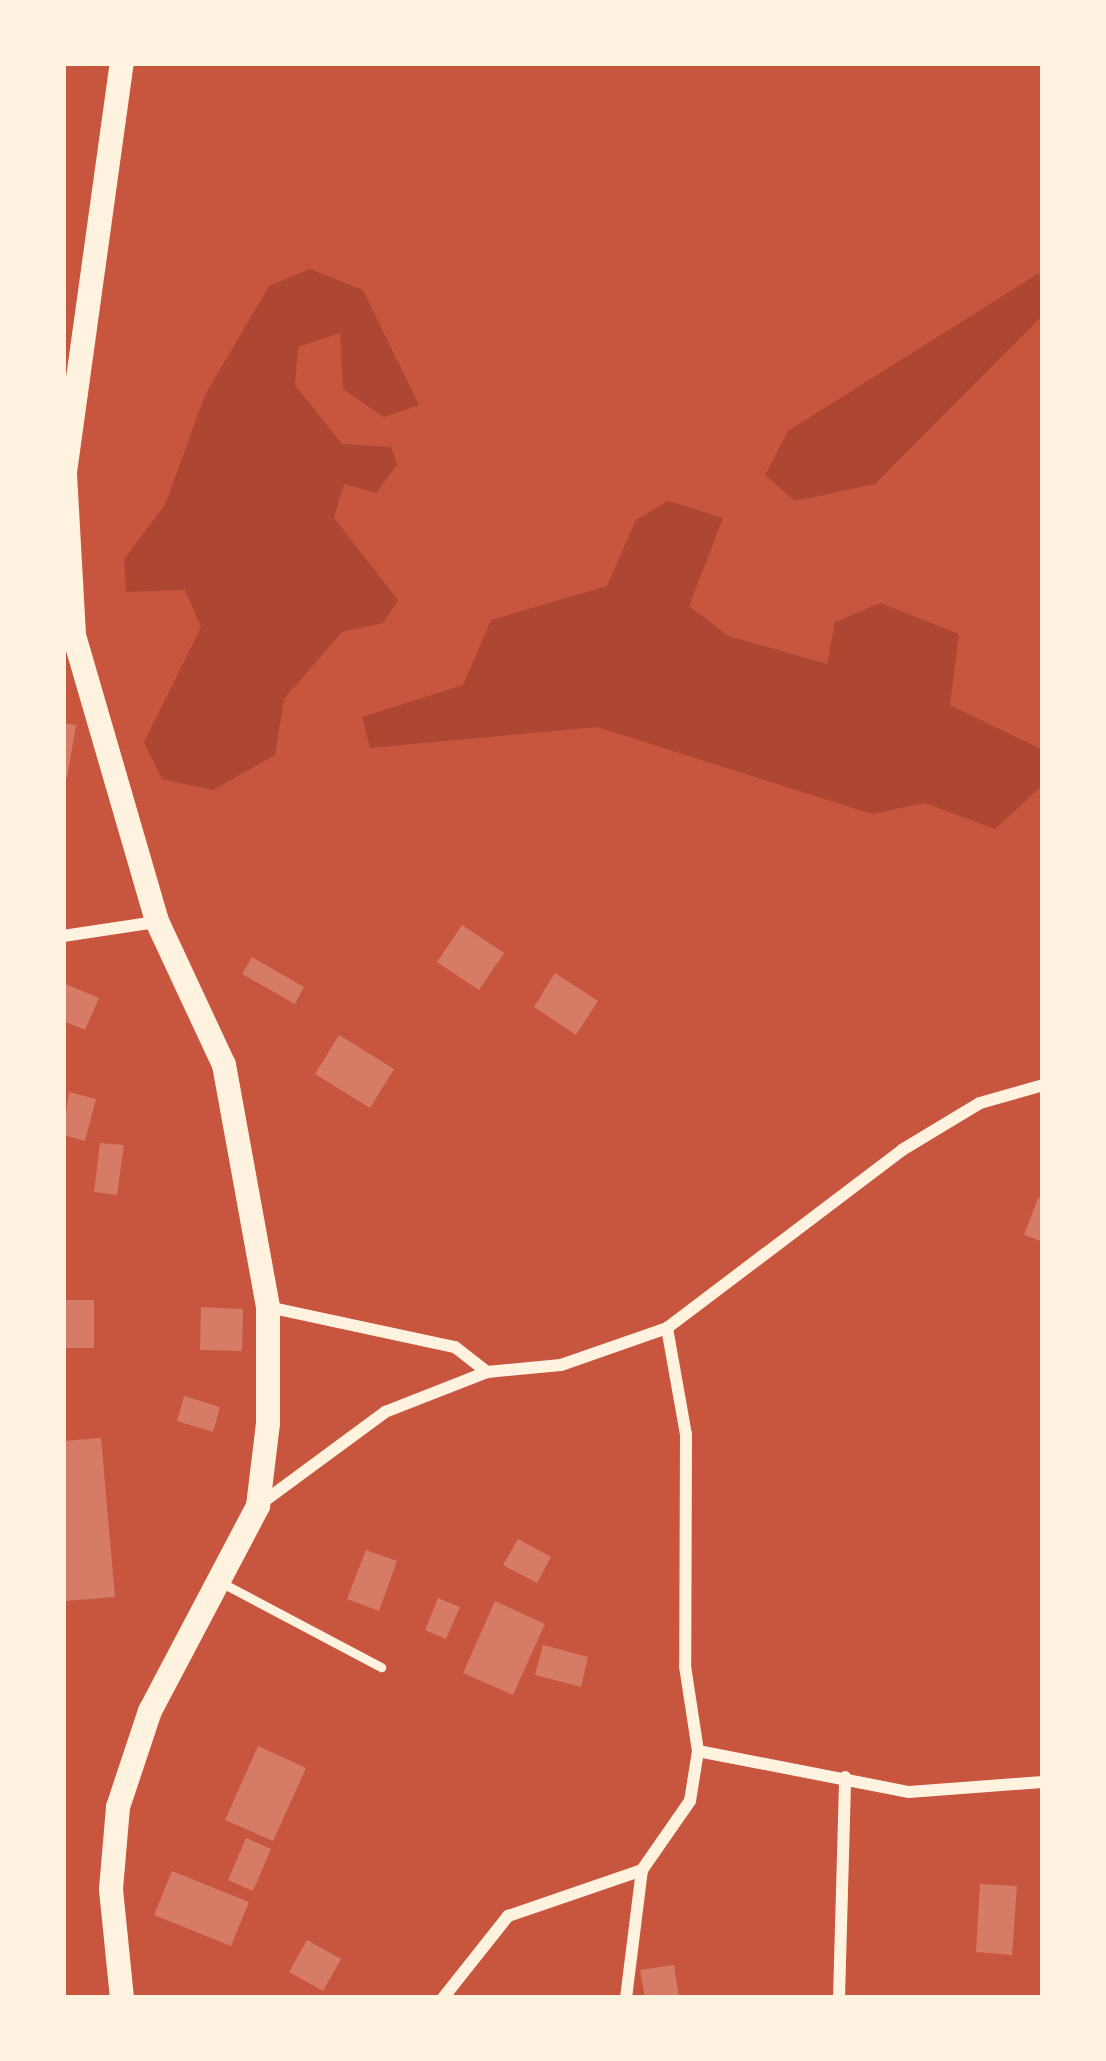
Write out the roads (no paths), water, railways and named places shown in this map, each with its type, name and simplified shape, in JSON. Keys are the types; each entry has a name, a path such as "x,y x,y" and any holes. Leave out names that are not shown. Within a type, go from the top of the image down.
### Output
{"main road":[{"path":"122,63 65,472 68,635 157,921 224,1065 268,1307 258,1506 224,1584 150,1712 118,1808 112,1889 122,1998"}],"street":[{"path":"63,936 157,921"},
{"path":"258,1506 385,1412 487,1372 561,1365 667,1328 902,1150 980,1103 1043,1085"},
{"path":"268,1307 455,1347 487,1372"},
{"path":"626,1998 642,1870 690,1801 698,1751 685,1666 686,1435 667,1328"},
{"path":"698,1751 909,1792 1043,1782"},
{"path":"839,1998 844,1778"},
{"path":"443,1998 508,1916 642,1870"}],"lane":[{"path":"224,1584 381,1667"}]}
